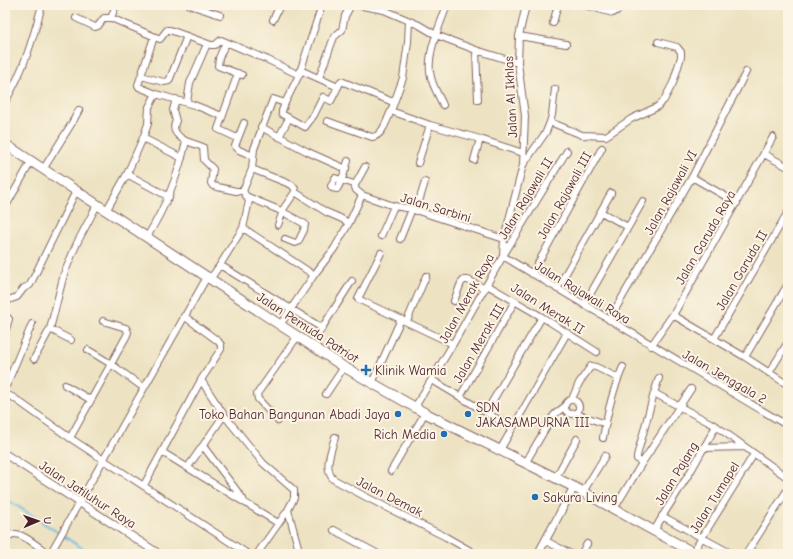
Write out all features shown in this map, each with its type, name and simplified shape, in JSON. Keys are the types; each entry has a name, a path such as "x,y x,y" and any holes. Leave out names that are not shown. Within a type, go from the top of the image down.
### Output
{"main road":[{"name":"Jalan Pemuda Patriot","path":"5,144 32,160 106,211 148,237 344,367 425,413 556,477 695,553"}],"street":[{"path":"5,102 22,69 42,5"},
{"path":"111,18 116,5"},
{"path":"190,5 220,15"},
{"path":"274,20 280,5"},
{"path":"322,5 299,73 282,113 305,127 314,115 323,97 331,101 342,82 393,102"},
{"path":"319,78 334,37 342,30 345,16 351,5"},
{"path":"357,5 384,7 409,21 420,25 436,36 518,63"},
{"path":"443,105 431,77 430,64 436,36 447,5"},
{"name":"Jalan Al Ikhlas","path":"522,165 525,116 518,63 520,36 526,5"},
{"path":"553,23 558,5"},
{"path":"584,5 613,13 622,5"},
{"path":"76,18 96,27 104,18 111,18 160,39 167,30 170,30 207,44 215,45 219,41 226,42 299,73 319,78 338,87"},
{"path":"327,121 372,137 378,136 401,86 408,42 409,21"},
{"path":"141,76 164,82 169,81 187,36"},
{"path":"520,36 566,44"},
{"path":"154,37 138,85 139,87 156,94 186,102 222,116"},
{"path":"226,42 219,58 218,66 240,74 218,129 237,138"},
{"path":"550,122 582,135 606,136 631,119 657,107 664,100 672,84 681,57 681,52 677,47 658,42"},
{"path":"186,102 190,84 207,44"},
{"path":"476,50 478,100"},
{"name":"Jalan Rajawali VI","path":"609,320 692,177 746,72"},
{"path":"106,211 127,174 143,138 148,124 148,110 156,94 160,81"},
{"path":"522,165 546,132 554,108 555,89"},
{"path":"176,99 172,110 176,121 173,126 174,129 179,137 203,147 204,160 212,168 211,183 213,186 236,192 243,191"},
{"path":"243,191 252,169 254,148 273,99 285,103"},
{"path":"44,168 79,110"},
{"path":"390,111 430,125 480,138 523,152"},
{"path":"279,137 288,118"},
{"path":"244,123 235,146 253,156"},
{"path":"418,163 430,125"},
{"path":"261,127 324,160 346,169"},
{"name":"Jalan Garuda Raya","path":"651,346 673,315 773,137"},
{"path":"143,138 182,158"},
{"path":"474,160 480,138"},
{"path":"148,237 169,197 180,168 186,141"},
{"name":"Jalan Rajawali III","path":"532,274 602,148"},
{"name":"Jalan Rajawali II","path":"503,256 567,151"},
{"path":"764,154 788,167"},
{"path":"6,206 32,160"},
{"path":"348,161 341,180 355,185"},
{"name":"Jalan Merak Raya","path":"416,407 503,256 504,239 522,165"},
{"path":"280,325 314,275 334,249 349,223 362,195 356,190 355,185 365,167"},
{"path":"252,169 292,185 296,189 283,212 278,225"},
{"path":"127,174 169,197"},
{"path":"692,177 737,203"},
{"path":"400,240 425,182"},
{"path":"5,303 10,299 17,297 24,288 30,285 76,190"},
{"path":"5,541 10,535 16,534 23,536 49,554 59,539 207,276 213,275 243,228 250,201 243,191"},
{"path":"295,192 326,212 349,223"},
{"path":"557,289 612,193"},
{"name":"Jalan Sarbini","path":"362,195 504,239"},
{"path":"248,197 283,212 305,224 298,242 295,243 285,238"},
{"path":"584,305 643,200"},
{"path":"34,359 50,329 64,274 77,243 97,205"},
{"path":"381,236 394,206"},
{"path":"601,212 628,227"},
{"name":"Jalan Garuda II","path":"714,339 788,212"},
{"path":"243,228 314,275"},
{"path":"381,253 358,299 453,344"},
{"name":"Jalan Rajawali Raya","path":"503,256 651,346"},
{"path":"220,265 292,308 322,328"},
{"path":"372,383 426,276"},
{"name":"Jalan Merak II","path":"454,301 461,283 464,280 468,280 515,301 597,352"},
{"path":"318,334 352,281"},
{"path":"745,357 788,284"},
{"name":"Jalan Merak III","path":"460,397 515,301"},
{"path":"5,314 9,319 5,332"},
{"path":"673,315 745,357 788,385"},
{"path":"144,485 201,380 221,349 221,345 218,341 184,316"},
{"path":"486,412 542,317"},
{"path":"70,438 128,332 126,328 103,321"},
{"path":"5,386 32,324"},
{"path":"50,329 71,340"},
{"path":"500,450 567,333"},
{"path":"278,421 258,399 257,394 297,337"},
{"path":"769,373 788,342"},
{"name":"Jalan Jenggala 2","path":"651,346 788,426"},
{"path":"88,350 111,364 144,388"},
{"path":"526,462 551,419 564,407 567,401 572,399 579,383 592,366 618,378"},
{"path":"326,394 344,367"},
{"path":"603,438 618,378 623,367"},
{"path":"642,463 636,458 659,378"},
{"path":"201,380 224,415 263,463 294,490 294,498 288,510 257,554"},
{"path":"432,380 512,428"},
{"path":"65,385 91,400"},
{"path":"614,509 642,463 680,408 691,389"},
{"path":"654,393 716,426 788,478"},
{"path":"5,397 10,396 14,398 70,438 248,554"},
{"path":"572,399 576,401 579,406 574,413"},
{"path":"564,407 569,413 574,413 606,424"},
{"path":"391,471 425,413"},
{"path":"188,467 224,415"},
{"name":"Jalan Pajang","path":"654,531 716,426"},
{"name":"Jalan Demak","path":"335,437 328,467 329,474 333,479 476,554"},
{"path":"556,477 577,439"},
{"path":"203,446 245,502"},
{"path":"704,448 744,447"},
{"path":"162,452 278,523"},
{"name":"Jalan Jatiluhur Raya","path":"5,454 159,554"},
{"name":"Jalan Tumapel","path":"695,553 702,537 754,454"},
{"path":"583,492 605,456"},
{"path":"538,554 574,487"},
{"path":"746,554 788,489"},
{"path":"288,510 300,554"},
{"path":"662,516 732,554"},
{"path":"334,530 378,554"},
{"path":"546,541 571,554"},
{"path":"581,554 587,544"}],"waterway":[{"path":"5,498 91,554"}],"place":[{"name":"Klinik Wamia","path":"366,370"},
{"name":"Toko Bahan Bangunan Abadi Jaya","path":"398,414"},
{"name":"SDN JAKASAMPURNA III","path":"468,414"},
{"name":"Rich Media","path":"444,434"},
{"name":"Sakura Living","path":"535,497"}]}
